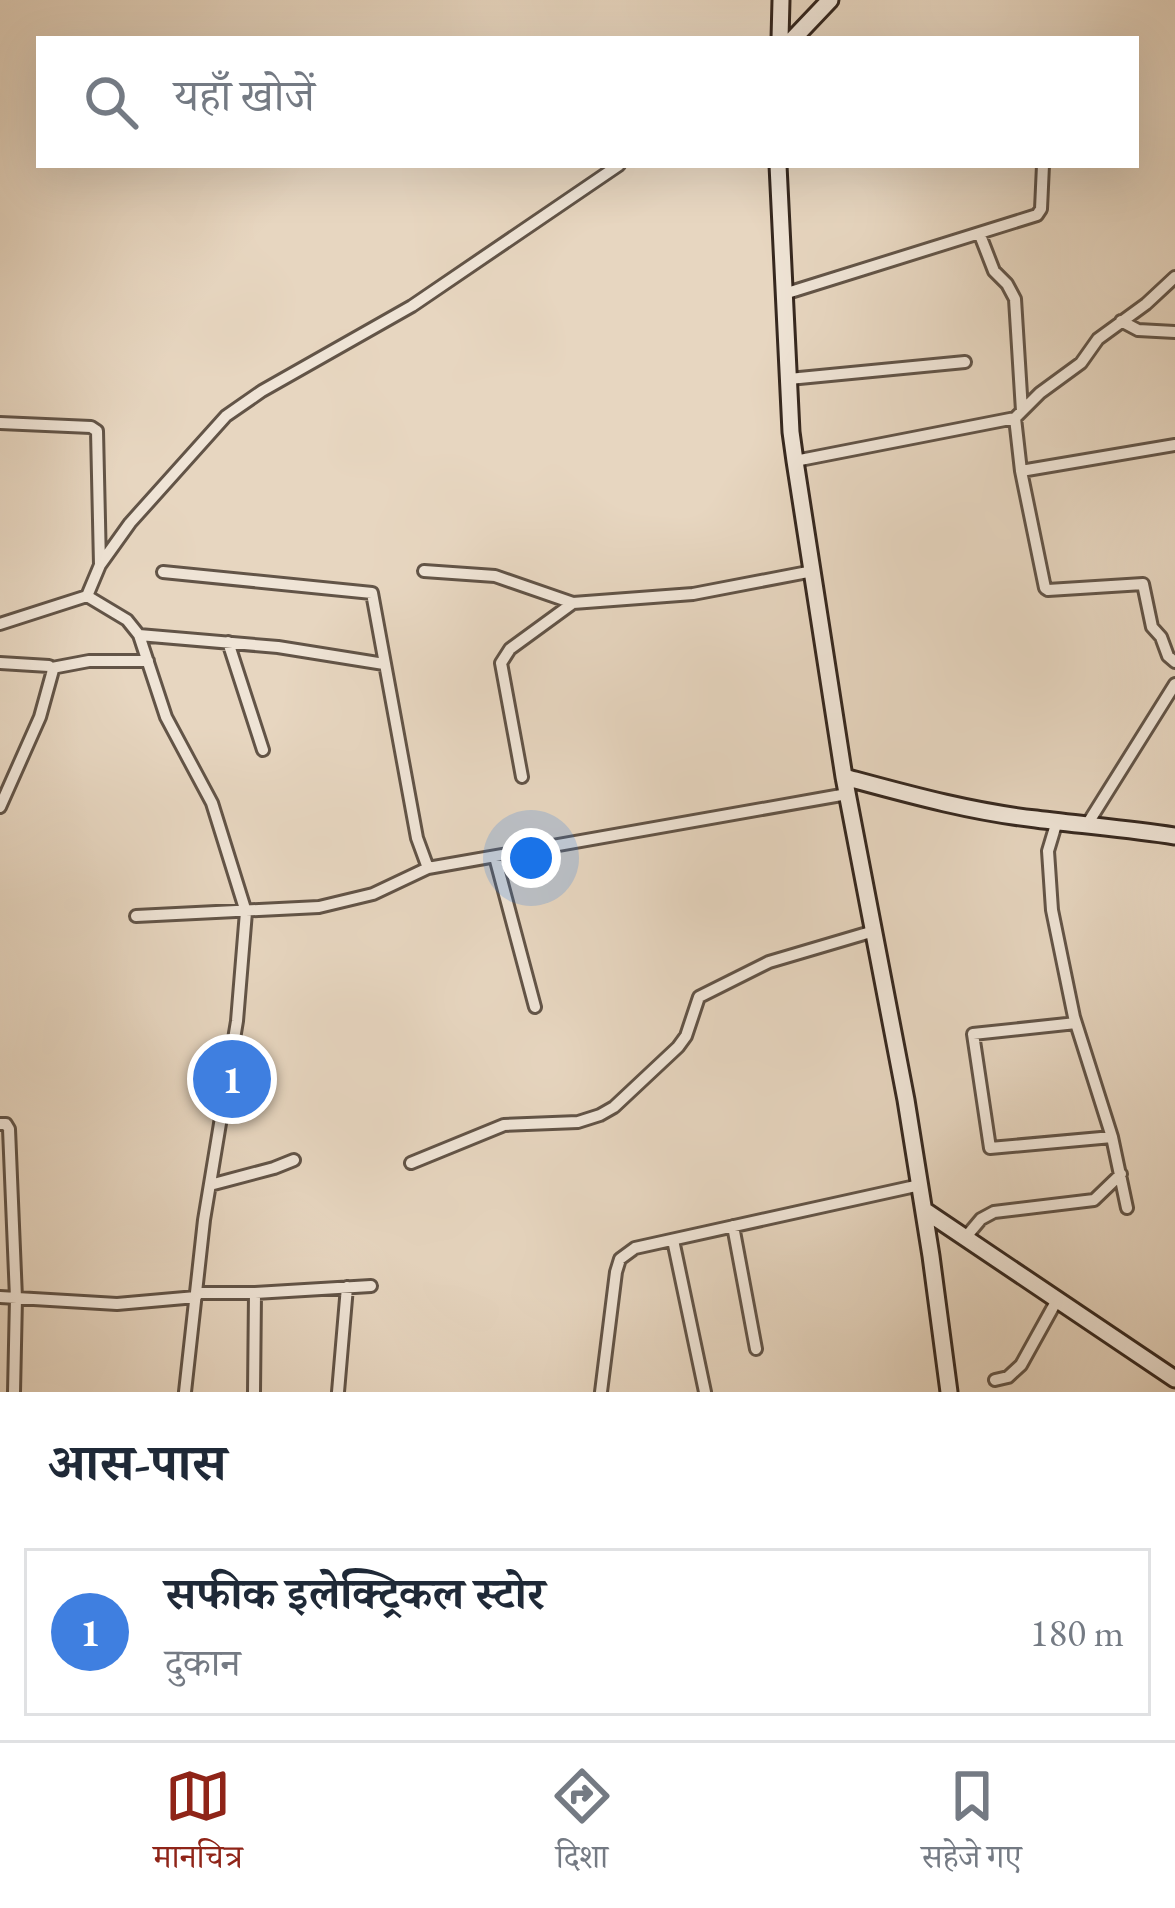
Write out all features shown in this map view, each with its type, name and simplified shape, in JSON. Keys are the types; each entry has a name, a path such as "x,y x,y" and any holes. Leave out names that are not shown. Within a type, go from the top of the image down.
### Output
{"main road":[{"path":"780,36 782,0"},
{"path":"796,36 830,0"},
{"path":"778,168 795,461 846,786 920,1184 949,1392"},
{"path":"846,786 1175,836"},
{"path":"924,1210 1175,1379"}],"street":[{"path":"87,596 100,565 130,523 226,416 412,306 615,168"},
{"path":"784,294 1040,213 1042,168"},
{"path":"980,235 994,271 1015,299 1021,471 1046,589 1143,584 1152,627 1175,662"},
{"path":"795,461 1019,415 1081,363 1098,339 1175,277"},
{"path":"1121,321 1138,330 1175,332"},
{"path":"789,379 964,362"},
{"path":"0,423 97,431 100,565"},
{"path":"1021,471 1175,445"},
{"path":"424,571 495,576 573,603 693,594 813,571"},
{"path":"163,572 375,596 417,838 428,868"},
{"path":"0,624 87,596 127,620 140,635 166,717 212,803 246,912 237,1022 210,1185 184,1392"},
{"path":"522,777 501,663 510,649 573,603"},
{"path":"140,635 278,647 384,664"},
{"path":"228,642 263,750"},
{"path":"0,663 52,668 89,661 148,661"},
{"path":"0,807 40,717 52,668"},
{"path":"1088,824 1175,684"},
{"path":"136,916 309,908 368,895 428,868 846,786"},
{"path":"1057,821 1048,850 1052,910 1076,1023 1112,1137 1127,1208"},
{"path":"495,857 536,1007"},
{"path":"410,1162 505,1126 578,1122 600,1115 678,1047 698,997 769,962 874,931"},
{"path":"963,1020 973,1034 990,1148 1112,1137"},
{"path":"973,1034 1076,1023"},
{"path":"14,1110 4,1125 6,1207 16,1298 14,1392"},
{"path":"210,1185 294,1160"},
{"path":"965,1238 994,1212 1094,1200 1121,1174"},
{"path":"601,1392 616,1272 620,1259 635,1249 920,1184"},
{"path":"734,1226 756,1349"},
{"path":"673,1240 706,1392"},
{"path":"0,1297 132,1304 196,1295 371,1286"},
{"path":"338,1392 347,1287"},
{"path":"254,1392 255,1293"},
{"path":"995,1380 1021,1366 1058,1300"}],"place":[{"name":"सफीक इलेक्ट्रिकल स्टोर","path":"232,1079"}]}
